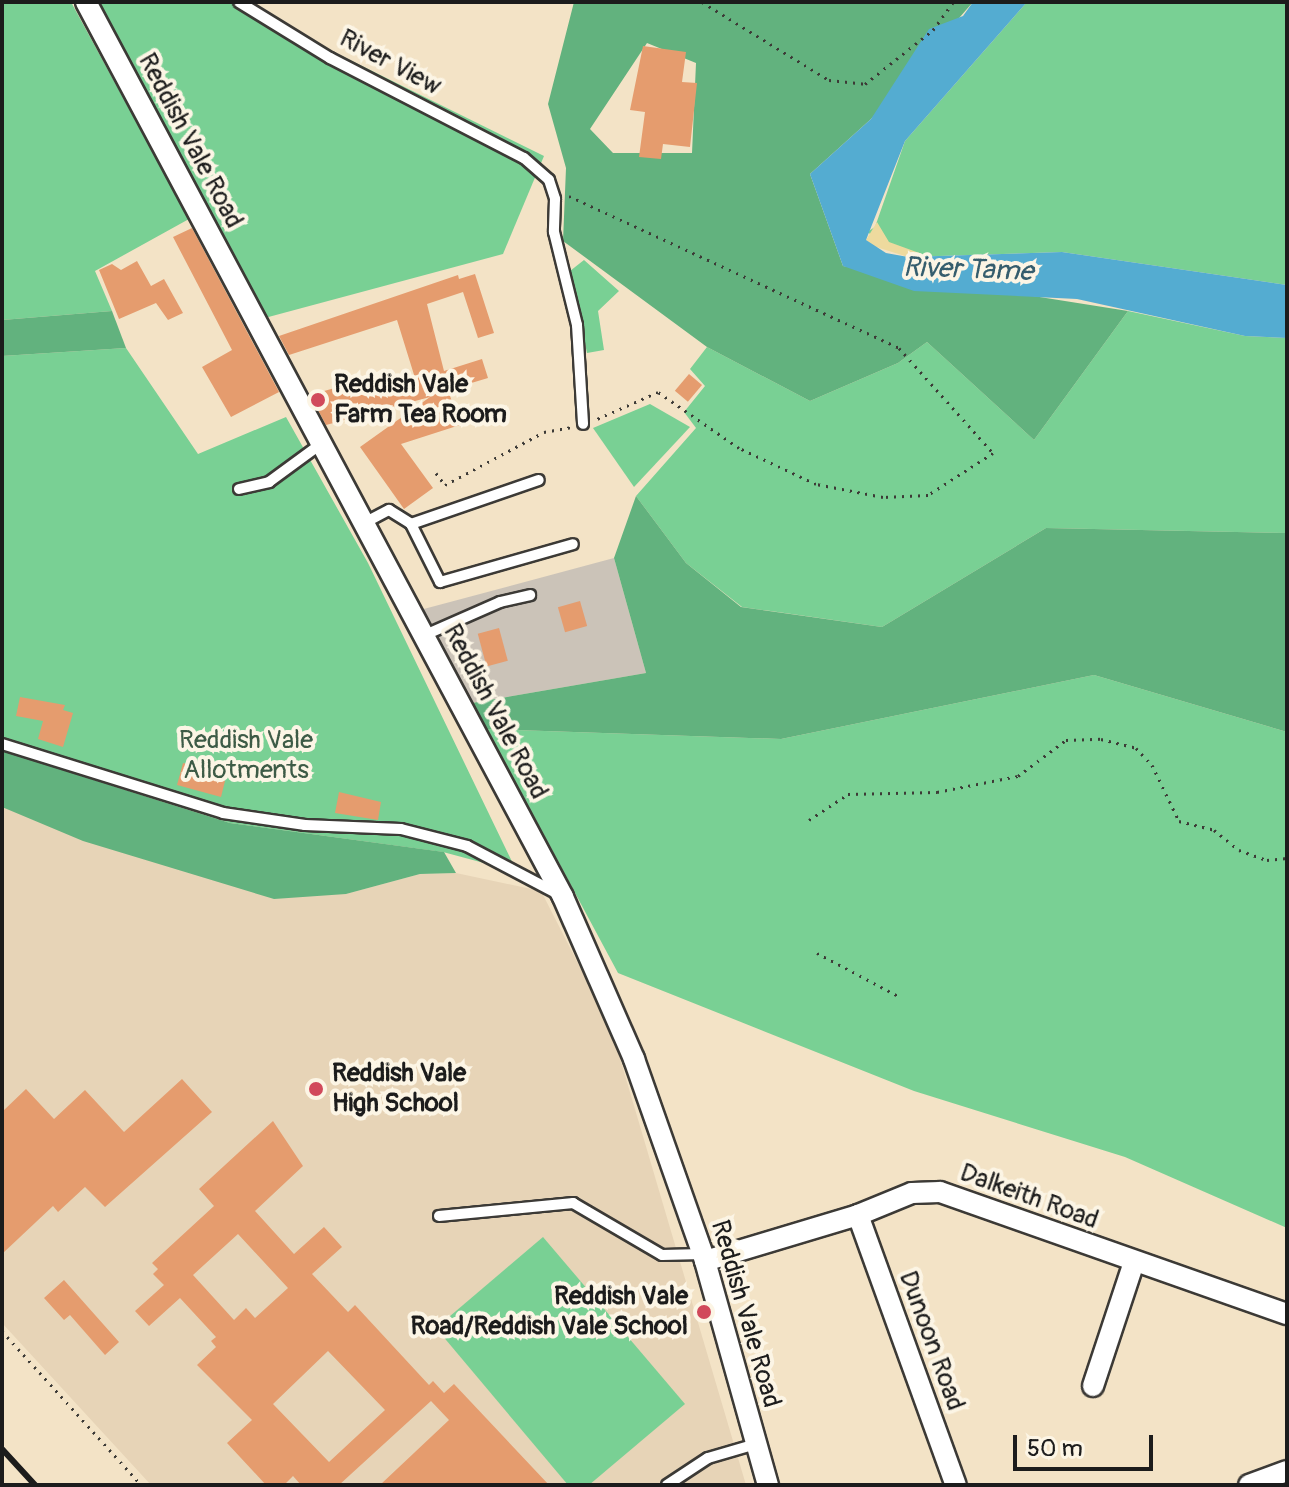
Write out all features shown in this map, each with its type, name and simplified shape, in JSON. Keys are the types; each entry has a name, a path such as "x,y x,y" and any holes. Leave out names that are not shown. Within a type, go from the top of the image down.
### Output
{"street":[{"name":"Reddish Vale Road","path":"86,2 366,522 563,897 634,1059 704,1257 768,1485"},
{"name":"Dalkeith Road","path":"704,1257 858,1215 912,1193 940,1192 1287,1314"},
{"name":"Dunoon Road","path":"858,1215 956,1485"},
{"path":"1093,1386 1134,1262"},
{"path":"1249,1485 1287,1471"}],"lane":[{"name":"River View","path":"239,2 330,58 524,158 554,189"},
{"path":"554,189 554,232 577,325 583,424"},
{"path":"239,489 269,482 292,459 322,443"},
{"path":"411,524 539,480"},
{"path":"366,522 389,510 411,524 440,582 573,544"},
{"path":"425,635 500,602 530,595"},
{"path":"2,744 223,813 305,825 401,829 467,846 563,897"},
{"path":"439,1216 573,1203 662,1255 704,1257"},
{"path":"667,1485 708,1458 756,1444"}],"path":[{"path":"702,2 829,80 865,84 933,30 953,2"},
{"path":"436,473 445,485 544,432 583,424 658,392 739,448 816,484 883,497 928,495 993,453 899,348 554,189"},
{"path":"809,820 848,794 937,792 1018,776 1066,740 1101,739 1136,748 1152,765 1179,821 1214,830 1239,850 1267,860 1287,858"},
{"path":"817,953 900,997"},
{"path":"2,1331 141,1485"}],"shaded area":[{"path":"614,558 646,673 472,703 420,610"},
{"name":"Reddish Vale High School","path":"2,807 346,894 420,874 456,873 541,891 611,1028 746,1485 151,1485 2,1323"}],"green space":[{"path":"2,2 71,2 189,219 95,271 112,311 2,320"},
{"path":"96,2 233,2 544,156 503,254 261,319"},
{"path":"574,2 973,2 871,119 810,174 843,266 1128,311 1034,440 927,342 898,363 810,401 707,347 563,241 566,168 548,104","holes":["647,43 696,63 692,153 613,153 590,129"]},
{"path":"1027,2 1287,2 1287,285 1062,252 908,257 867,232 875,227 905,141"},
{"path":"584,260 619,291 598,311 604,350 587,353 570,271"},
{"path":"112,311 126,348 2,356 2,320"},
{"path":"1128,311 1245,336 1287,338 1287,533 1046,528 882,627 742,607 686,563 636,496 696,428 684,412 705,386 690,369 707,347 810,401 898,363 927,342 1034,440"},
{"name":"Reddish Vale Allotments","path":"126,348 198,454 286,417 368,563 517,872 443,852 230,823 2,751 2,356"},
{"path":"650,404 690,427 634,487 593,428"},
{"path":"636,496 686,563 741,607 882,627 1046,528 1287,533 1287,732 1094,675 781,739 487,729 472,703 646,673 614,558"},
{"path":"1094,675 1287,732 1287,1228 1125,1157 914,1091 618,973 487,729 781,739"},
{"path":"2,751 230,823 444,852 456,873 420,874 346,894 274,899 83,841 2,807"},
{"path":"543,1237 685,1404 589,1485 568,1485 436,1328"}],"sand":[{"path":"877,222 889,242 922,254 908,257 873,246 866,240"}],"water":[{"name":"River Tame","path":"973,2 1027,2 905,141 866,240 886,253 908,257 1062,252 1287,285 1287,338 1245,336 1077,299 914,291 843,266 810,174 871,119 929,29 963,16"}],"building":[{"path":"643,46 686,52 682,82 697,83 690,147 663,144 661,159 639,157 645,112 630,110"},
{"path":"192,228 279,392 231,417 202,367 232,350 173,237"},
{"path":"137,261 151,286 164,279 183,313 168,320 156,303 119,319 99,270 112,264 121,270"},
{"path":"475,274 494,333 478,338 463,292 427,304 444,371 482,359 488,378 448,390 460,425 401,444 433,488 404,509 360,447 430,397 326,425 310,395 370,378 377,377 380,388 415,378 397,320 289,355 279,336 458,275 459,279"},
{"path":"689,374 702,385 688,402 675,391"},
{"path":"580,601 587,626 565,632 558,607"},
{"path":"499,628 508,661 487,667 478,634"},
{"path":"20,697 65,705 63,710 73,713 63,747 38,739 43,721 16,716"},
{"path":"183,763 198,767 196,774 225,781 221,797 177,785"},
{"path":"339,792 381,802 378,820 335,813"},
{"path":"182,1079 212,1112 105,1207 85,1187 58,1212 53,1206 2,1254 2,1112 26,1089 54,1119 85,1090 124,1132"},
{"path":"273,1121 303,1166 255,1211 294,1254 324,1227 342,1247 312,1274 348,1312 355,1305 429,1385 433,1381 444,1393 454,1384 549,1485 380,1485 449,1420 431,1401 339,1485 301,1485 293,1476 284,1485 266,1485 227,1443 252,1420 197,1365 216,1347 211,1341 216,1337 180,1298 149,1326 135,1311 164,1285 153,1274 158,1269 152,1263 214,1206 199,1189","holes":["238,1234 288,1288 255,1318 246,1308 234,1320 193,1275","328,1351 385,1410 329,1462 273,1404"]},
{"path":"64,1280 119,1342 105,1355 70,1315 64,1320 44,1298"}],"railway":[{"path":"2,1449 35,1485"}],"place":[{"name":"Reddish Vale Farm Tea Room","path":"318,400"},
{"name":"Reddish Vale High School","path":"316,1089"},
{"name":"Reddish Vale Road/Reddish Vale School","path":"704,1312"}]}
